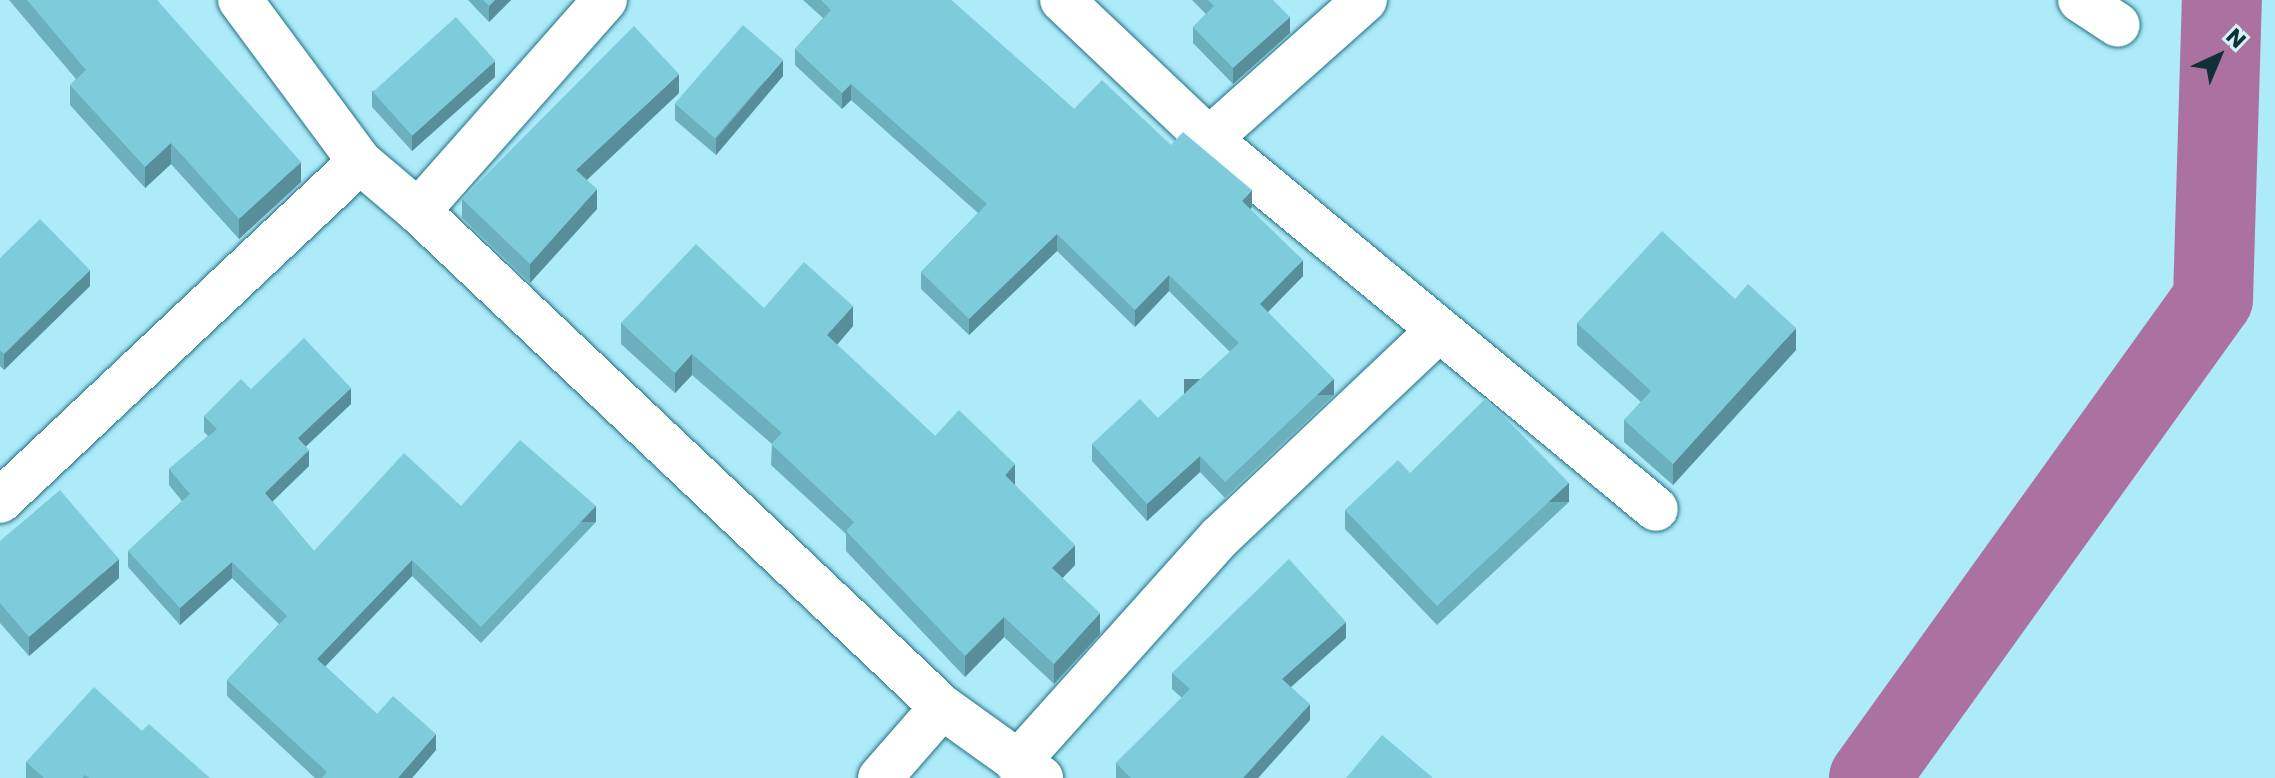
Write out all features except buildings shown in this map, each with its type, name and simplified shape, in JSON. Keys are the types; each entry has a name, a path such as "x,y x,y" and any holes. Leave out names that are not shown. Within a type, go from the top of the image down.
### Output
{"street":[{"path":"240,0 360,162 418,211 942,707 1029,770 1220,537 1437,332"},
{"path":"418,211 545,76 605,0"},
{"path":"1062,0 1209,139 1437,332 1656,509"},
{"path":"1209,139 1365,0"},
{"path":"2080,0 2118,25"},
{"path":"0,501 360,162"},
{"path":"880,778 942,707"}],"waterway":[{"path":"1869,778 2213,299 2222,0"}]}
